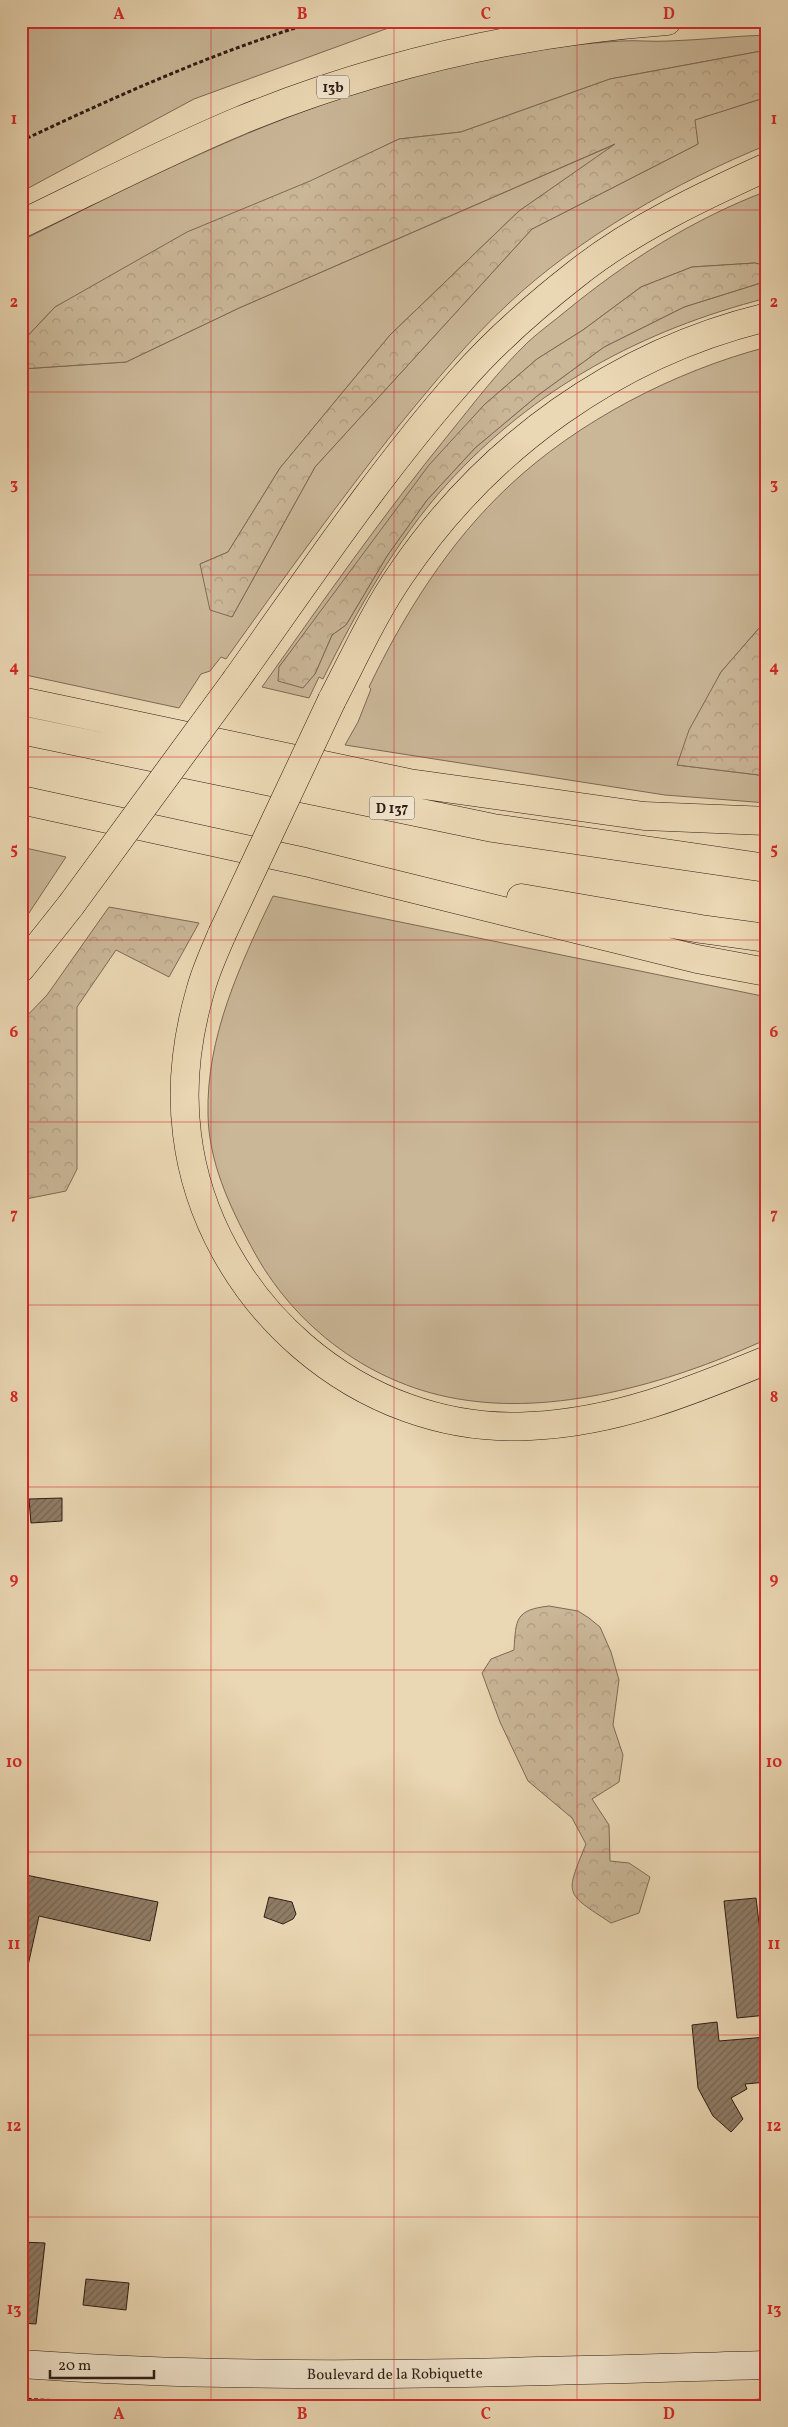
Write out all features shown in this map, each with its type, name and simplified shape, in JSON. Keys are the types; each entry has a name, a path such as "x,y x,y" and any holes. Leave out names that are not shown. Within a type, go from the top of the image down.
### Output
{"highway":[{"name":"13b","path":"21,224 156,158 240,121 383,71 459,51 539,35 615,25 667,21"},
{"path":"21,968 71,905 402,451 460,380 512,328 578,272 637,233 707,194 767,167"},
{"path":"767,317 702,336 638,364 586,394 513,448 466,492 430,534 405,568 377,613 332,700 222,934 200,991 188,1044 186,1105 191,1163 212,1229 252,1295 278,1325 311,1355 379,1398 450,1420 490,1425 528,1426 604,1417 636,1410 767,1360"},
{"path":"21,701 409,783 644,816 767,822"},
{"name":"D 137","path":"21,730 493,828 767,868"},
{"path":"21,800 305,862 697,959 767,972"},
{"path":"305,862 701,929 767,938"}],"main road":[{"name":"Boulevard de la Robiquette","path":"21,2364 229,2375 497,2372 767,2365"}],"path":[{"path":"21,142 180,71 318,21"}],"green space":[{"path":"21,21 399,21 402,23 194,99 21,192"},
{"path":"767,35 767,50 610,79 461,132 399,139 55,307 21,343 21,241 156,174 248,133 341,98 417,75 475,61 592,43 669,41"},
{"path":"767,50 767,97 695,120 698,144 532,229 315,467 232,617 210,610 200,564 228,552 280,468 390,335 519,211 615,144 239,308 126,362 21,369 21,343 55,307 187,232 310,181 399,139 461,132 610,79"},
{"path":"767,97 767,145 733,159 664,194 597,234 565,256 536,280 480,332 378,452 226,659 221,657 210,671 201,674 179,708 21,674 21,369 126,362 239,308 618,143 519,211 390,335 280,468 228,552 200,564 232,617 315,467 532,229 698,144 694,120"},
{"path":"767,191 767,266 755,263 692,267 641,287 583,330 537,359 484,405 279,667 315,674 332,635 346,625 387,556 427,500 475,448 537,396 604,347 684,307 767,281 767,298 721,311 676,327 634,346 593,367 554,391 516,419 481,450 428,506 379,577 323,679 319,677 309,698 262,687 401,496 487,387 528,342 589,293 637,258 687,228"},
{"path":"755,263 767,266 767,281 684,307 604,347 537,396 475,448 427,500 387,556 346,625 332,635 315,674 303,688 278,681 279,667 429,465 484,405 537,359 583,330 641,287 692,267"},
{"path":"767,347 767,619 721,672 677,765 767,776 767,803 665,795 345,745 358,722 371,689 369,687 413,606 467,531 509,486 565,440 629,401 663,384 698,370 732,357"},
{"path":"767,619 767,776 677,765 689,730 721,672"},
{"path":"21,847 66,857 21,925"},
{"path":"273,896 767,997 767,1339 696,1368 619,1390 541,1403 502,1403 465,1400 431,1393 399,1382 368,1367 339,1348 313,1327 289,1302 268,1275 251,1246 235,1215 222,1183 216,1166 209,1132 209,1086 219,1030 237,975"},
{"path":"109,907 199,923 169,977 116,950 77,1007 77,1169 66,1191 21,1200 21,1022 47,995"},
{"path":"549,1606 578,1611 600,1627 611,1652 619,1680 613,1725 623,1755 619,1782 592,1799 609,1825 610,1861 629,1863 650,1877 639,1913 611,1923 584,1905 573,1891 574,1874 586,1844 572,1818 528,1781 500,1722 482,1673 491,1659 514,1650 517,1624 524,1614 529,1610"}],"building":[{"path":"62,1498 62,1521 31,1523 29,1499"},
{"path":"26,1875 158,1902 150,1941 39,1916 21,1997 21,1898"},
{"path":"269,1897 292,1902 296,1914 293,1919 283,1924 264,1917"},
{"path":"756,1898 767,1989 767,2015 737,2018 724,1901"},
{"path":"717,2022 719,2041 767,2037 767,2082 745,2084 747,2089 731,2098 743,2119 731,2132 713,2116 698,2088 692,2025"},
{"path":"21,2242 45,2243 36,2324 21,2323"},
{"path":"86,2279 129,2283 126,2310 83,2305"}]}
